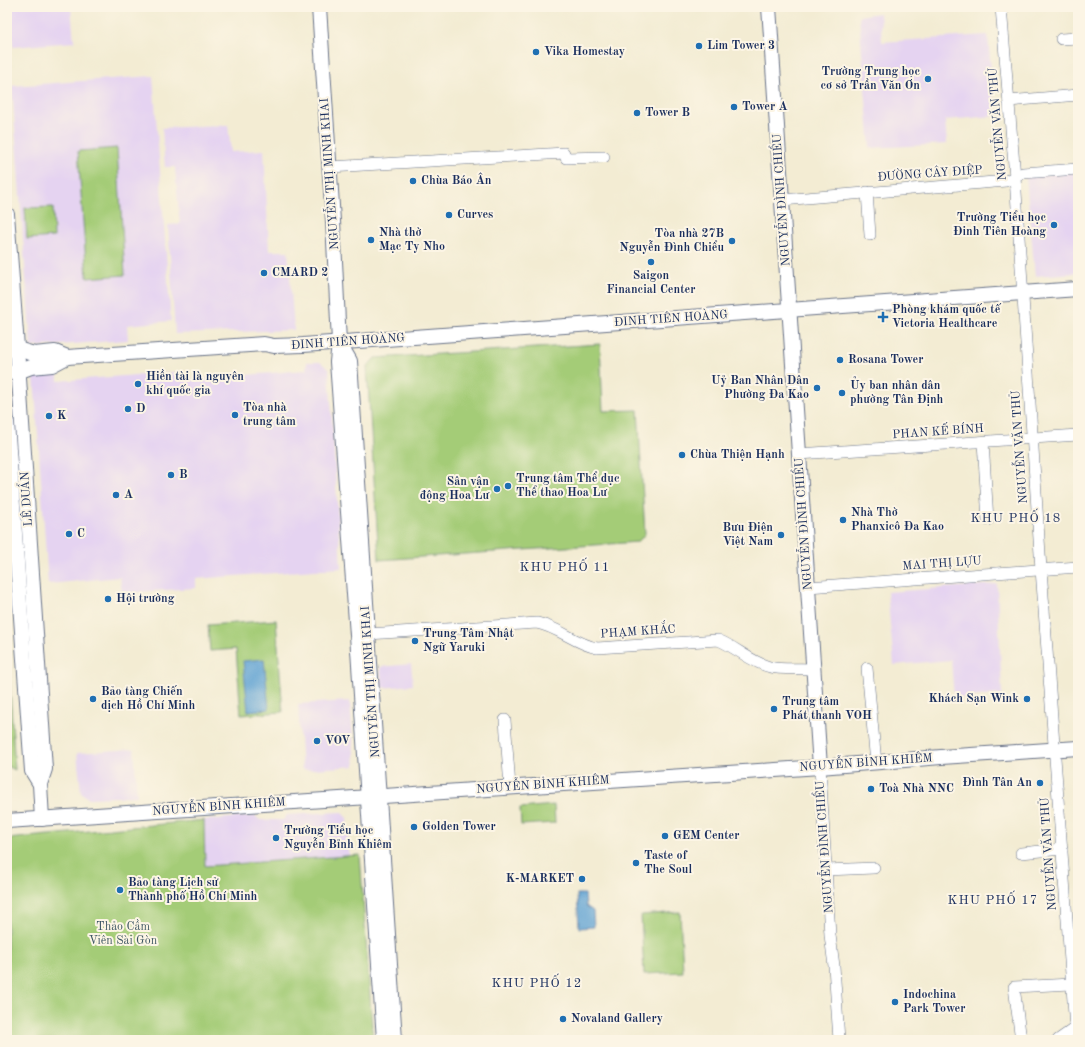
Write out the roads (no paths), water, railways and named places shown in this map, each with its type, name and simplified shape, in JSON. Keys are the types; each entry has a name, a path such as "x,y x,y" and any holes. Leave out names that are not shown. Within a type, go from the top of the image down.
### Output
{"main road":[{"name":"NGUYỄN THỊ MINH KHAI","path":"319,7 330,167 339,339 350,361 352,488 388,1024 384,1040"},
{"name":"NGUYỄN ĐÌNH CHIỂU","path":"770,7 820,767"},
{"name":"LÊ DUẨN","path":"7,214 13,372 25,584 32,771 40,784 42,818"},
{"name":"ĐINH TIÊN HOÀNG","path":"13,372 31,367 52,365 67,357 264,344 273,340 339,339 790,310 1078,289"},
{"name":"ĐINH TIÊN HOÀNG","path":"12,350 34,354 55,352 67,357"},
{"name":"LÊ DUẨN","path":"7,422 25,584"},
{"name":"NGUYỄN BỈNH KHIÊM","path":"7,821 820,767 1078,748"},
{"name":"NGUYỄN THỊ MINH KHAI","path":"388,1024 395,1040"}],"street":[{"name":"NGUYỄN VĂN THỦ","path":"1001,7 1015,177 1071,984 1077,1027"},
{"path":"1061,39 1078,38"},
{"path":"1009,101 1078,95"},
{"path":"330,167 564,153 566,158 604,157"},
{"name":"ĐƯỜNG CÂY ĐIỆP","path":"782,200 1006,181 1023,173 1078,169"},
{"path":"867,192 870,235"},
{"name":"PHAN KẾ BÍNH","path":"799,454 1078,435"},
{"path":"983,442 988,520"},
{"name":"MAI THỊ LỰU","path":"808,587 1078,567"},
{"name":"PHẠM KHẮC","path":"362,635 537,623 551,627 582,644 597,648 718,640 748,657 770,667 813,669"},
{"path":"867,668 876,763"},
{"path":"505,720 510,787"},
{"name":"NGUYỄN ĐÌNH CHIỂU","path":"820,767 839,1040"},
{"path":"1021,853 1062,849"},
{"path":"826,870 874,868"},
{"path":"1021,1040 1014,987 1071,984"},
{"path":"1058,1040 1077,1027"}],"water":[{"path":"264,659 269,709 248,711 243,661"},
{"path":"577,894 585,894 586,906 593,911 594,927 579,928"}],"place":[{"name":"Lim Tower 3","path":"699,46"},
{"name":"Vika Homestay","path":"536,52"},
{"name":"Trường Trung học cơ sở Trần Văn Ơn","path":"928,79"},
{"name":"Tower A","path":"734,107"},
{"name":"Tower B","path":"637,113"},
{"name":"Chùa Báo Ân","path":"413,181"},
{"name":"Curves","path":"449,215"},
{"name":"Trường Tiểu học Đinh Tiên Hoàng","path":"1054,225"},
{"name":"Nhà thờ Mạc Ty Nho","path":"371,240"},
{"name":"Tòa nhà 27B Nguyễn Đình Chiểu","path":"732,241"},
{"name":"Saigon Financial Center","path":"651,262"},
{"name":"CMARD 2","path":"264,273"},
{"name":"Phòng khám quốc tế Victoria Healthcare","path":"883,317"},
{"name":"Rosana Tower","path":"840,360"},
{"name":"Hiền tài là nguyên khí quốc gia","path":"138,384"},
{"name":"Uỷ Ban Nhân Dân Phường Đa Kao","path":"817,388"},
{"name":"Ủy ban nhân dân phường Tân Định","path":"842,393"},
{"name":"D","path":"128,409"},
{"name":"Tòa nhà trung tâm","path":"235,415"},
{"name":"K","path":"49,416"},
{"name":"Chùa Thiện Hạnh","path":"682,455"},
{"name":"B","path":"171,475"},
{"name":"Trung tâm Thể dục Thể thao Hoa Lư","path":"508,486"},
{"name":"Sân vận động Hoa Lư","path":"497,489"},
{"name":"A","path":"116,495"},
{"name":"Nhà Thờ Phanxicô Đa Kao","path":"843,520"},
{"name":"C","path":"69,534"},
{"name":"Bưu Điện Việt Nam","path":"781,535"},
{"name":"Hội trường","path":"108,599"},
{"name":"Trung Tâm Nhật Ngữ Yaruki","path":"415,641"},
{"name":"Bảo tàng Chiến dịch Hồ Chí Minh","path":"93,699"},
{"name":"Khách Sạn Wink","path":"1027,699"},
{"name":"Trung tâm Phát thanh VOH","path":"774,709"},
{"name":"VOV","path":"317,741"},
{"name":"Đình Tân An","path":"1040,783"},
{"name":"Toà Nhà NNC","path":"871,789"},
{"name":"Golden Tower","path":"414,827"},
{"name":"GEM Center","path":"665,836"},
{"name":"Trường Tiểu học Nguyễn Bỉnh Khiêm","path":"276,838"},
{"name":"Taste of The Soul","path":"636,863"},
{"name":"K-MARKET","path":"582,879"},
{"name":"Bảo tàng Lịch sử Thành phố Hồ Chí Minh","path":"120,890"},
{"name":"Indochina Park Tower","path":"895,1002"},
{"name":"Novaland Gallery","path":"563,1019"}],"district":[{"name":"KHU PHỐ 18","path":"1016,518"},
{"name":"KHU PHỐ 11","path":"565,567"},
{"name":"KHU PHỐ 17","path":"993,900"},
{"name":"KHU PHỐ 12","path":"537,983"}],"park label":[{"name":"Thảo Cầm Viên Sài Gòn","path":"123,934"}]}
